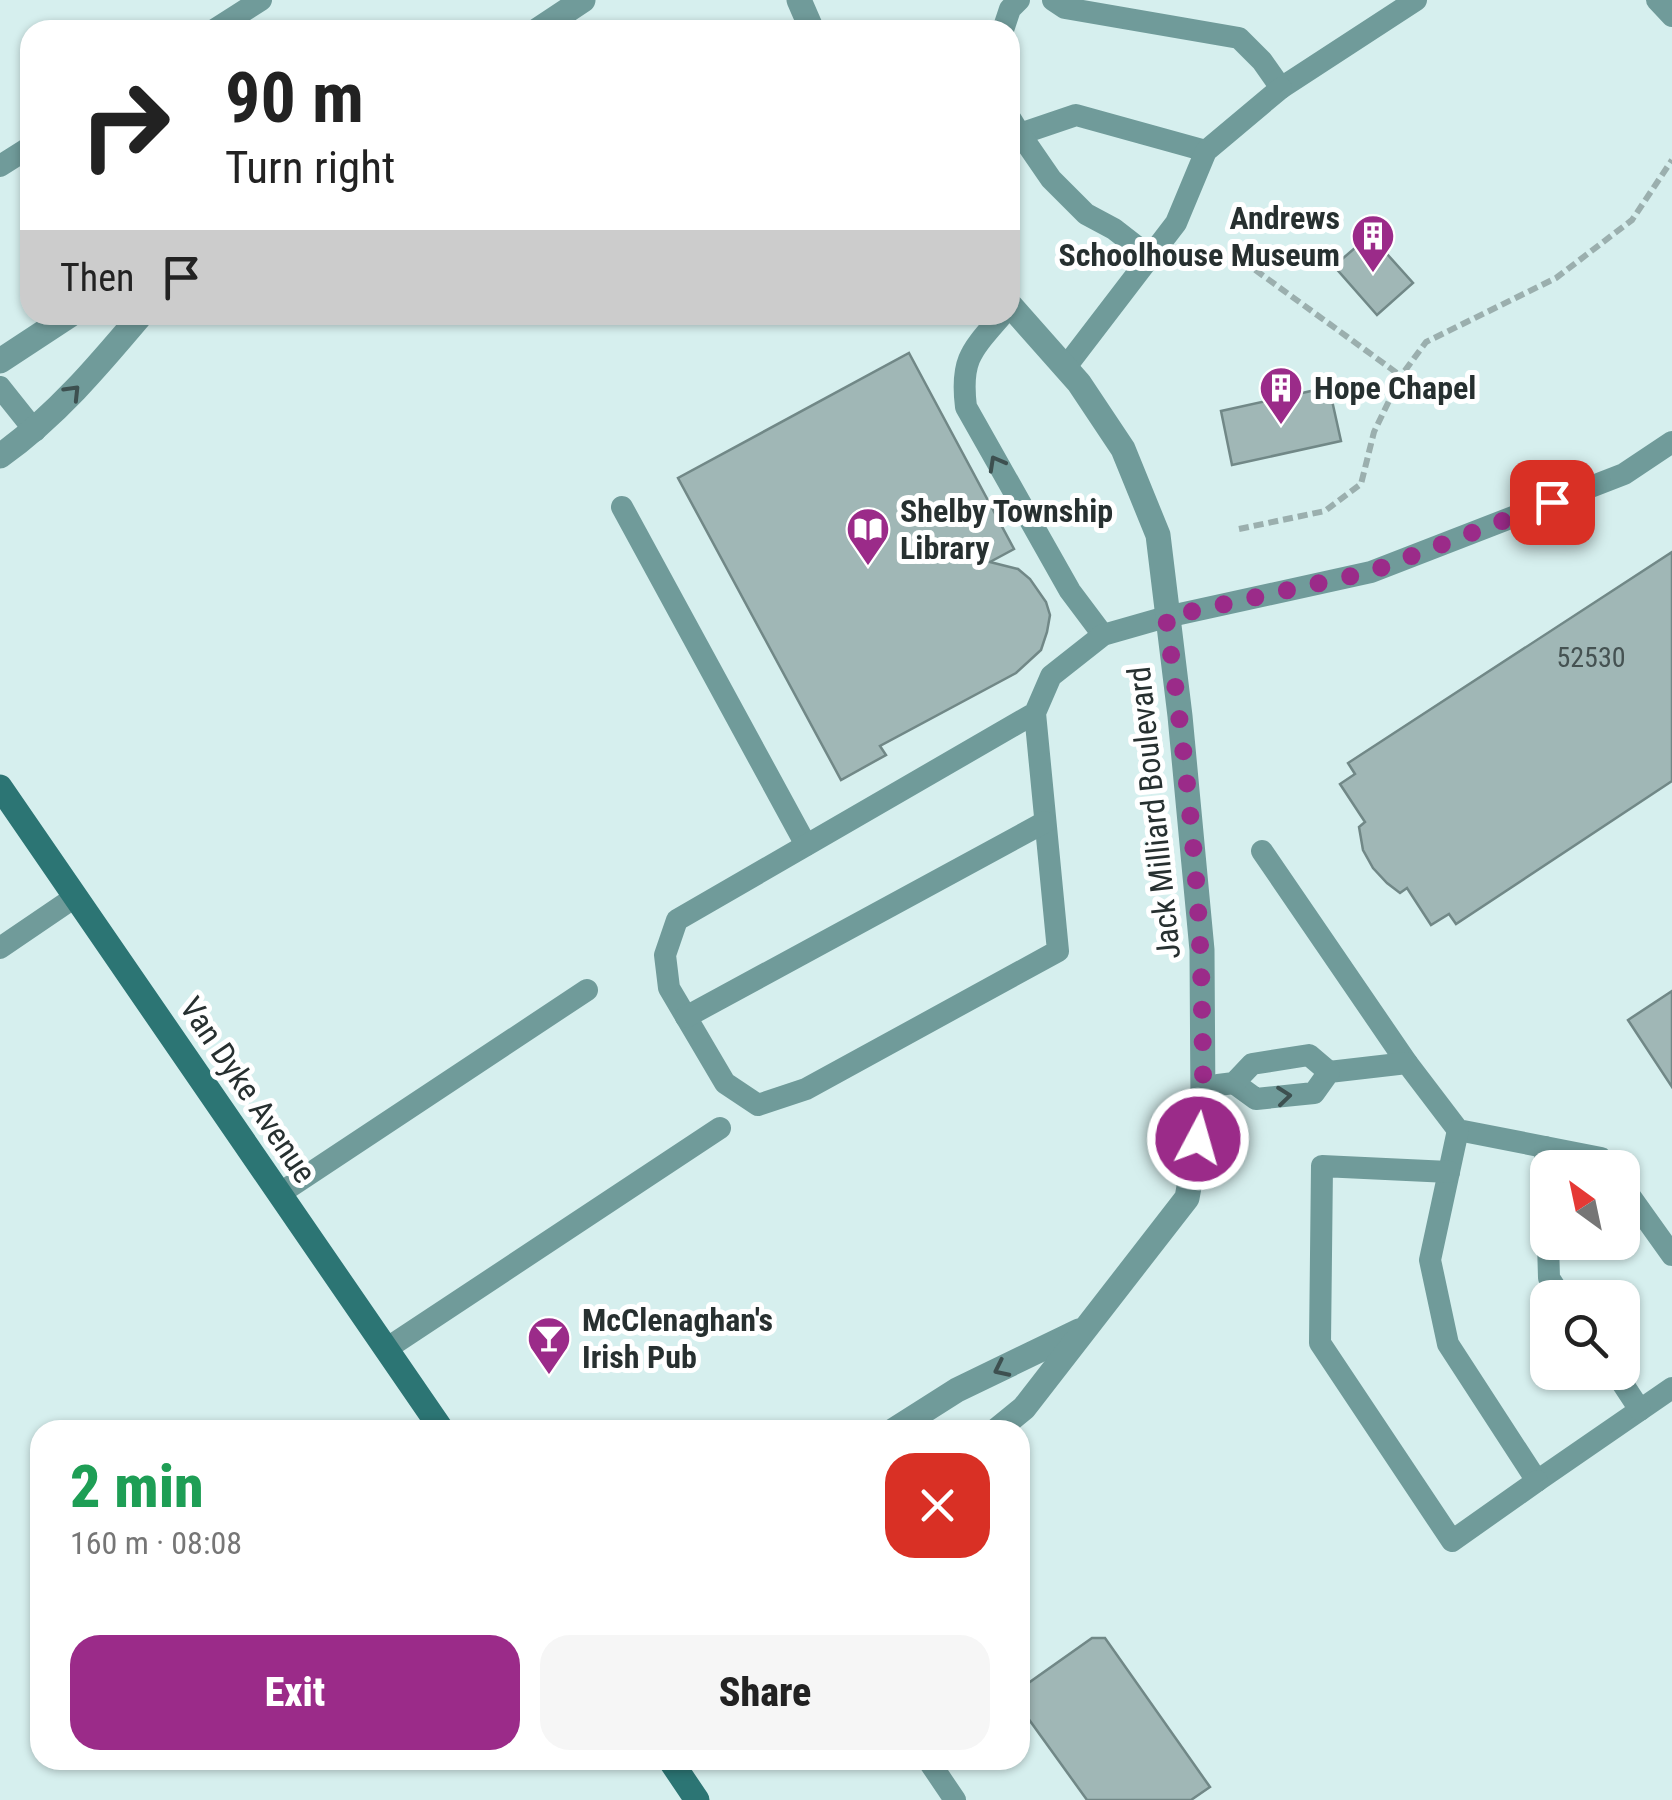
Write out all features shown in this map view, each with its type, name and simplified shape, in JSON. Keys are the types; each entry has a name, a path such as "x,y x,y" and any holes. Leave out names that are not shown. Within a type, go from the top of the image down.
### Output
{"main road":[{"name":"Van Dyke Avenue","path":"0,787 435,1420"},
{"path":"677,1770 698,1800"}],"street":[{"path":"553,20 584,0"},
{"name":"Jack Milliard Boulevard","path":"1009,1420 1024,1408 1187,1198 1203,1109 1202,950 1158,535 1123,449 1065,368 1020,317"},
{"path":"0,361 55,325"},
{"path":"0,456 35,431 133,325"},
{"name":"Jack Milliard Boulevard","path":"910,1420 958,1390 1088,1327"}],"lane":[{"path":"230,20 261,0"},
{"path":"1053,0 1065,8 1239,38 1281,88"},
{"path":"1065,368 1176,223 1206,151 1281,88 1416,0"},
{"path":"1657,0 1672,16"},
{"path":"1020,125 1076,115 1206,151"},
{"path":"1020,133 1051,179 1086,214 1150,257"},
{"path":"993,325 974,346 962,375 966,406 1070,590 1103,635"},
{"path":"0,387 35,431"},
{"path":"1034,714 678,920 664,955 669,988 725,1083 758,1106 806,1089 1058,951 1034,714 1052,676 1103,635 1166,617 1370,572 1624,474 1672,442"},
{"path":"622,507 806,845"},
{"path":"686,1016 1045,822"},
{"path":"1262,851 1407,1063 1458,1130 1560,1150"},
{"path":"0,948 75,896"},
{"path":"279,1194 587,990"},
{"path":"1203,1087 1234,1083 1252,1064 1310,1055 1330,1072 1407,1063"},
{"path":"1234,1083 1256,1099 1314,1094 1330,1072"},
{"path":"386,1349 720,1128"},
{"path":"1458,1130 1430,1260 1448,1344 1537,1481"},
{"path":"1449,1172 1322,1166 1320,1343 1452,1541 1672,1388"},
{"path":"1640,1210 1672,1255"},
{"path":"1626,1390 1640,1410"},
{"path":"935,1770 955,1800"}],"path":[{"path":"1238,528 1325,511 1361,484 1374,432 1400,376 1426,342 1556,278 1632,220 1672,160"},
{"path":"1242,260 1400,376"}],"building":[{"name":"Andrews Schoolhouse Museum","path":"1370,235 1413,283 1377,315 1334,266"},
{"name":"Shelby Township Library","path":"909,353 1014,549 990,562 1018,569 1030,579 1050,615 1041,650 1016,673 880,746 886,755 841,780 678,478"},
{"name":"Hope Chapel","path":"1329,387 1341,441 1232,465 1221,411"},
{"path":"1672,552 1672,781 1456,924 1449,914 1431,925 1407,888 1400,893 1387,883 1363,850 1359,827 1365,822 1340,784 1355,774 1348,763"},
{"path":"1672,991 1672,1087 1628,1020"},
{"path":"1092,1638 1105,1638 1210,1787 1191,1800 1087,1800 1030,1721 1030,1682"}],"place":[{"name":"Andrews Schoolhouse Museum","path":"1373,274"},
{"name":"Hope Chapel","path":"1281,426"},
{"name":"Shelby Township Library","path":"868,567"},
{"name":"McClenaghan's Irish Pub","path":"549,1376"}],"route":[{"path":"1198,1139 1203,1109 1202,950 1180,716 1166,617 1370,572 1552,502"}]}
